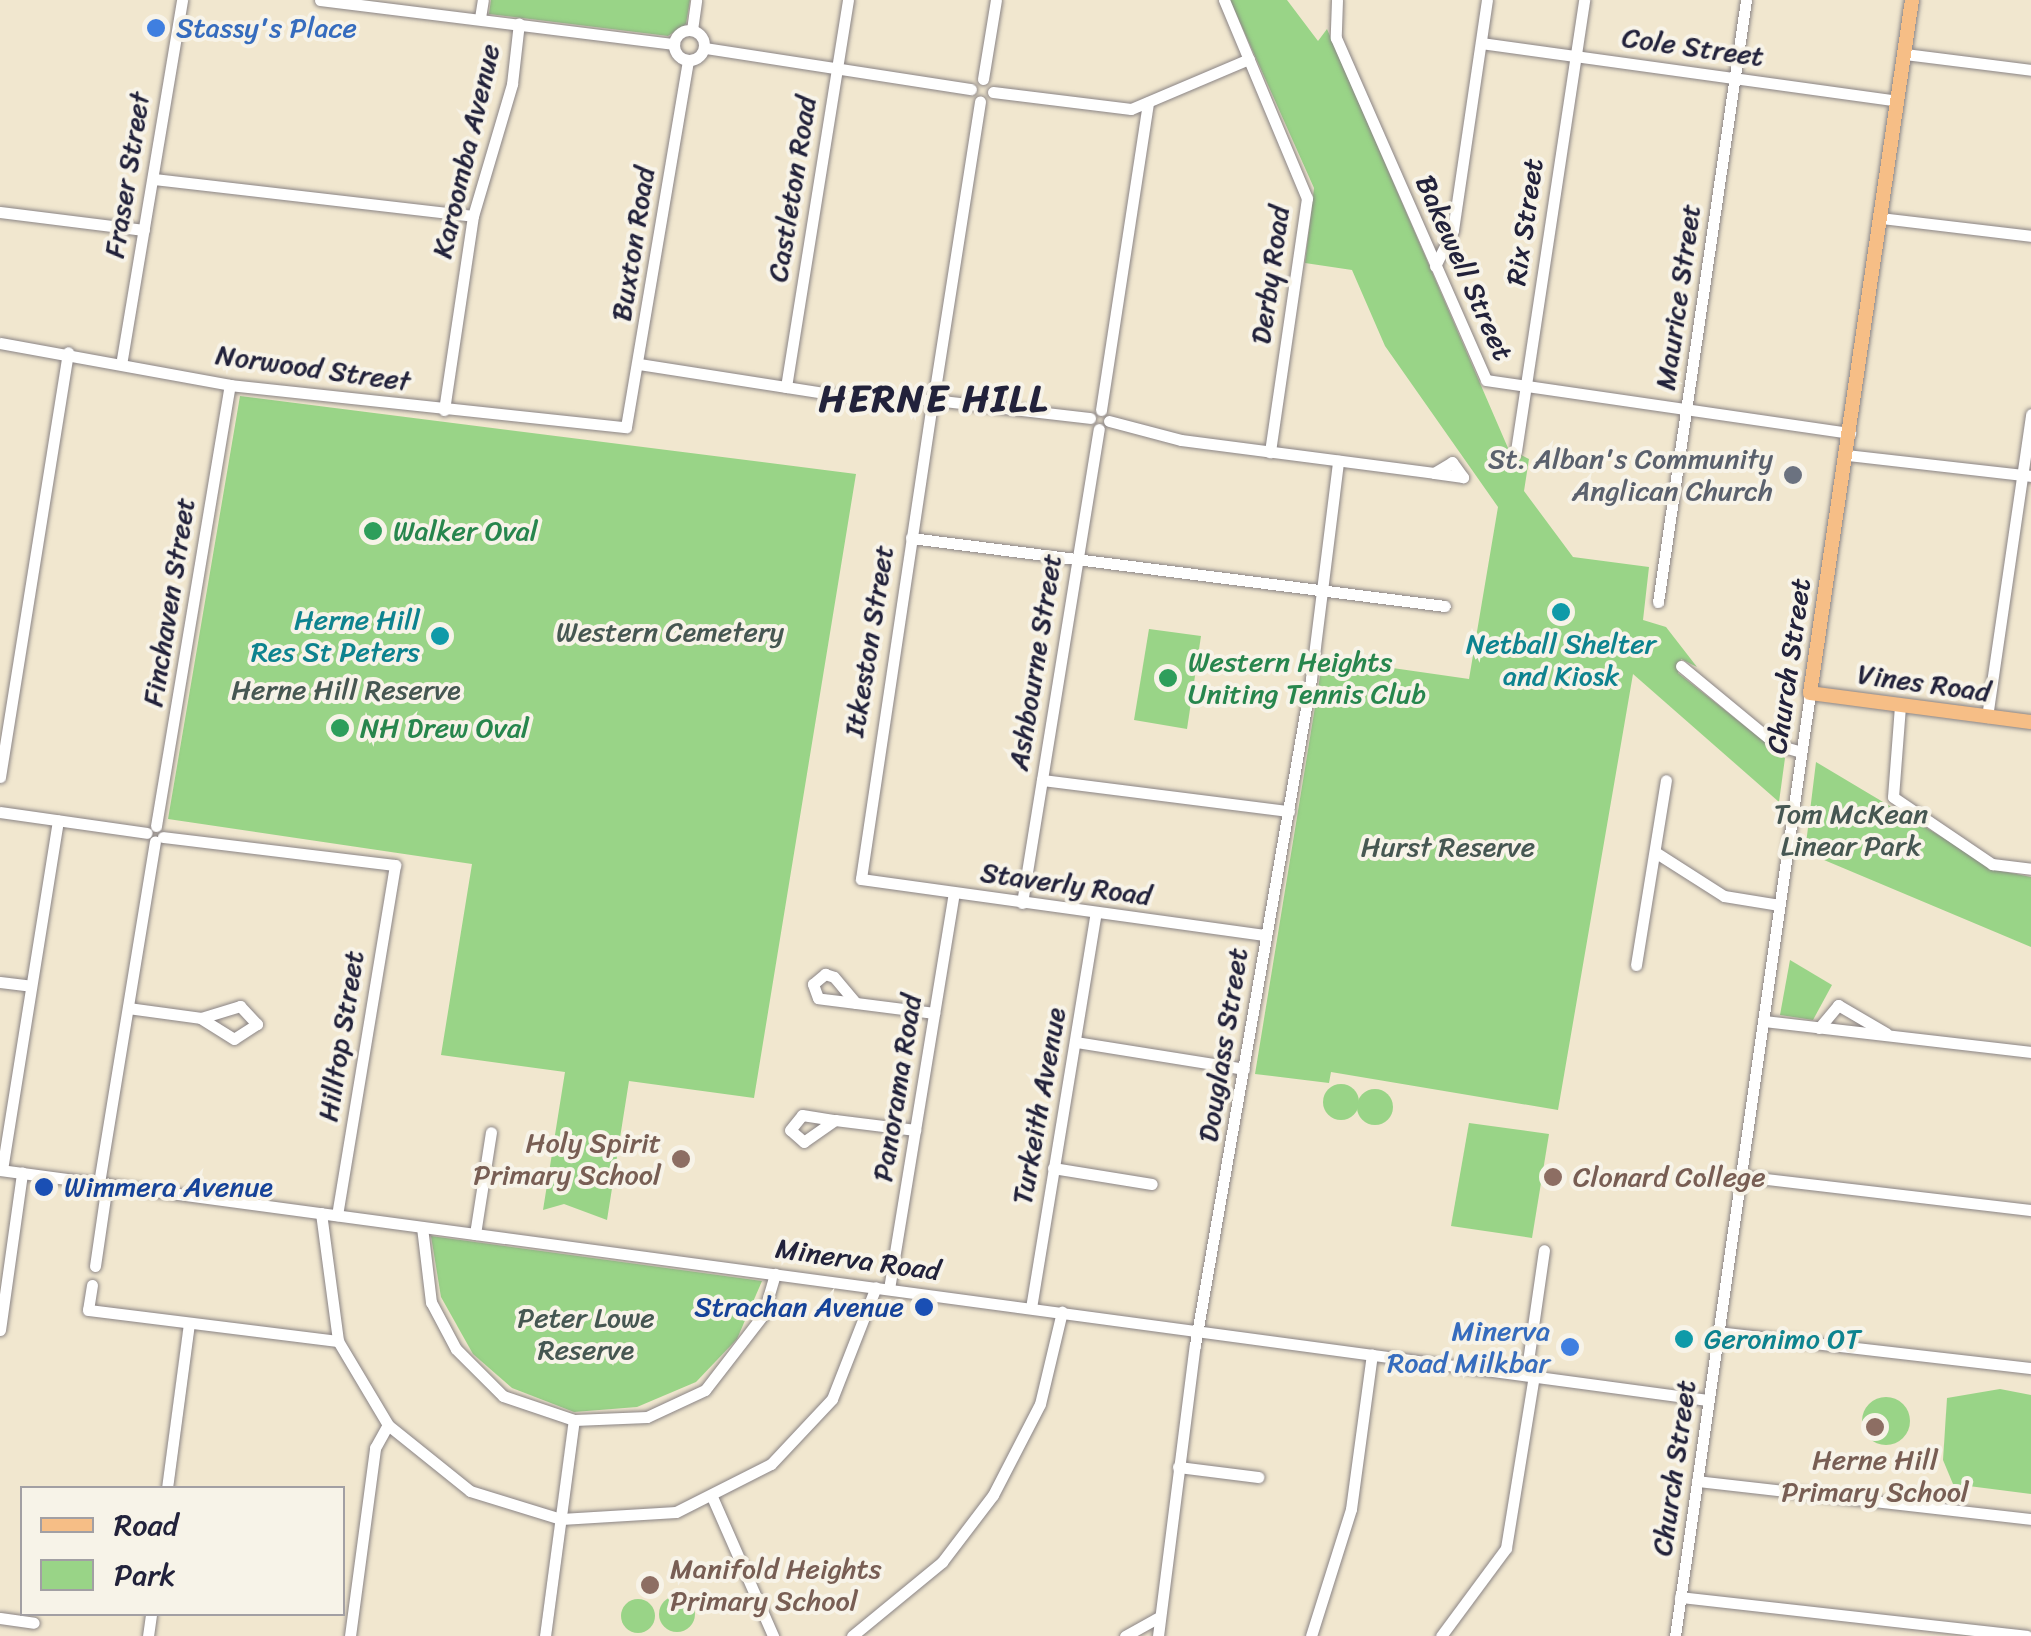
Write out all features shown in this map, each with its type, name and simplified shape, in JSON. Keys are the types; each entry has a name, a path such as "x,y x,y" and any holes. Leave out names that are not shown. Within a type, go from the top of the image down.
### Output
{"main road":[{"name":"Church Street","path":"1810,693 1912,0"},
{"name":"Vines Road","path":"1810,693 2031,722"}],"street":[{"name":"Fraser Street","path":"122,359 182,0"},
{"path":"320,0 674,44 688,61 705,48"},
{"path":"480,18 484,0"},
{"path":"696,0 692,30 705,48 970,89 980,101"},
{"name":"Castleton Road","path":"786,386 848,0"},
{"path":"970,89 983,79 996,0"},
{"name":"Derby Road","path":"1224,0 1307,202 1270,452"},
{"name":"Bakewell Street","path":"1337,0 1335,35 1482,376 1526,387 1850,433"},
{"path":"1435,266 1452,236 1487,0"},
{"name":"Rix Street","path":"1516,451 1584,0"},
{"name":"Maurice Street","path":"1658,602 1746,0"},
{"name":"Karoomba Avenue","path":"444,410 472,216 512,84 520,23"},
{"path":"674,44 692,30"},
{"name":"Cole Street","path":"1481,43 1898,101"},
{"path":"1904,54 2031,70"},
{"path":"922,399 931,410 939,395 980,101 992,92 1148,103 1249,59"},
{"name":"Buxton Road","path":"620,429 631,417 688,61"},
{"path":"983,79 992,92"},
{"name":"Ashbourne Street","path":"1022,904 1076,560 1103,420 1148,103"},
{"path":"154,179 472,216"},
{"path":"0,212 144,230"},
{"path":"1881,218 2031,236"},
{"name":"Norwood Street","path":"0,343 122,359 230,386 620,429"},
{"path":"0,777 68,352"},
{"path":"639,364 786,386 922,399 939,395 1103,420 1270,452 1434,473"},
{"name":"Finchaven Street","path":"95,1266 128,1008 230,386"},
{"name":"Itkeston Street","path":"861,879 931,410"},
{"path":"1987,717 2026,476 2031,414"},
{"path":"1847,455 2026,476"},
{"name":"Douglass Street","path":"1158,1636 1157,1618 1198,1331 1289,811 1338,461"},
{"path":"911,538 1445,606"},
{"path":"1681,666 1777,745 1802,752"},
{"name":"Church Street","path":"1675,1636 1810,693"},
{"path":"1900,706 1893,796 1992,864 2031,869"},
{"path":"1042,780 1289,811"},
{"path":"1636,965 1666,780"},
{"path":"0,812 155,835"},
{"path":"1,1170 58,820"},
{"name":"Hilltop Street","path":"155,835 395,865 337,1215"},
{"path":"1655,852 1721,895 1779,905"},
{"name":"Staverly Road","path":"861,879 1266,936"},
{"name":"Panorama Road","path":"883,1288 915,1130 954,894"},
{"name":"Turkeith Avenue","path":"1031,1308 1096,913"},
{"path":"0,982 31,986"},
{"path":"856,1003 934,1013"},
{"path":"1819,1028 1838,1005 1890,1036"},
{"path":"128,1008 202,1018"},
{"path":"1764,1021 2031,1052"},
{"path":"1076,1042 1244,1068"},
{"path":"835,1120 915,1130"},
{"path":"475,1234 491,1132"},
{"path":"1054,1168 1152,1184"},
{"name":"Minerva Road","path":"1,1170 1708,1400"},
{"path":"0,1330 22,1173"},
{"path":"1741,1176 2031,1210"},
{"path":"320,1213 338,1341 388,1425 470,1490 561,1519 642,1520 713,1499 771,1464 827,1406 883,1288"},
{"path":"422,1227 426,1283 456,1349 502,1396 574,1420 647,1418 705,1390 763,1315 775,1274"},
{"path":"1441,1636 1506,1548 1544,1250"},
{"path":"92,1285 88,1310 338,1341"},
{"path":"852,1636 942,1562 993,1496 1040,1404 1062,1312"},
{"path":"168,1486 189,1324"},
{"path":"1718,1332 2031,1368"},
{"path":"1312,1636 1351,1508 1372,1354"},
{"path":"545,1636 574,1420"},
{"path":"350,1636 375,1448 388,1425"},
{"path":"1178,1468 1258,1477"},
{"path":"1697,1481 2031,1519"},
{"path":"713,1499 773,1636"},
{"path":"1680,1597 2027,1636"},
{"path":"0,1618 34,1623"},
{"path":"1124,1636 1157,1618"},
{"path":"1897,1636 1899,1620"}],"green space":[{"path":"491,0 690,0 686,24 668,36 489,14"},
{"name":"Hurst Reserve","path":"1230,0 1287,0 1318,41 1327,29 1508,448 1529,459 1524,491 1573,557 1649,567 1643,620 1666,627 1697,667 1681,659 1678,673 1785,758 1779,802 1633,674 1558,1110 1331,1072 1329,1083 1255,1074 1323,658 1469,679 1498,507 1385,346 1352,270 1305,263 1314,188"},
{"name":"Western Cemetery","path":"240,396 856,474 754,1098 629,1081 607,1220 564,1204 543,1210 565,1072 441,1055 472,864 168,819"},
{"name":"Western Heights Uniting Tennis Club","path":"1149,629 1201,636 1187,729 1134,720"},
{"name":"Tom McKean Linear Park","path":"1816,762 1997,870 2031,877 2031,947 1805,852"},
{"path":"1790,960 1832,985 1813,1020 1780,1015"},
{"path":"1341,1084 1354,1089 1359,1102 1354,1115 1341,1120 1328,1115 1323,1102 1328,1089"},
{"path":"1375,1089 1388,1094 1393,1107 1388,1120 1375,1125 1362,1120 1357,1107 1362,1094"},
{"path":"1469,1123 1549,1134 1532,1238 1451,1226"},
{"name":"Peter Lowe Reserve","path":"431,1236 762,1281 737,1339 696,1382 637,1407 574,1412 512,1388 473,1354 441,1297"},
{"path":"2000,1389 2031,1395 2031,1494 1953,1484 1943,1460 1947,1398"},
{"path":"1886,1397 1903,1404 1910,1421 1903,1438 1886,1445 1869,1438 1862,1421 1869,1404"},
{"path":"677,1596 690,1601 695,1614 690,1627 677,1632 664,1627 659,1614 664,1601"},
{"path":"638,1599 650,1604 655,1616 650,1628 638,1633 626,1628 621,1616 626,1604"}],"place":[{"name":"Stassy's Place","path":"156,28"},
{"name":"St. Alban's Community Anglican Church","path":"1793,475"},
{"name":"Walker Oval","path":"373,531"},
{"name":"Netball Shelter and Kiosk","path":"1561,612"},
{"name":"Herne Hill Res St Peters","path":"440,636"},
{"name":"Western Heights Uniting Tennis Club","path":"1168,678"},
{"name":"NH Drew Oval","path":"340,728"},
{"name":"Holy Spirit Primary School","path":"681,1159"},
{"name":"Clonard College","path":"1553,1177"},
{"name":"Wimmera Avenue","path":"44,1187"},
{"name":"Strachan Avenue","path":"924,1307"},
{"name":"Geronimo OT","path":"1684,1339"},
{"name":"Minerva Road Milkbar","path":"1570,1347"},
{"name":"Herne Hill Primary School","path":"1875,1427"},
{"name":"Manifold Heights Primary School","path":"650,1585"}],"district":[{"name":"HERNE HILL","path":"934,399"}],"park label":[{"name":"Herne Hill Reserve","path":"346,690"}]}
